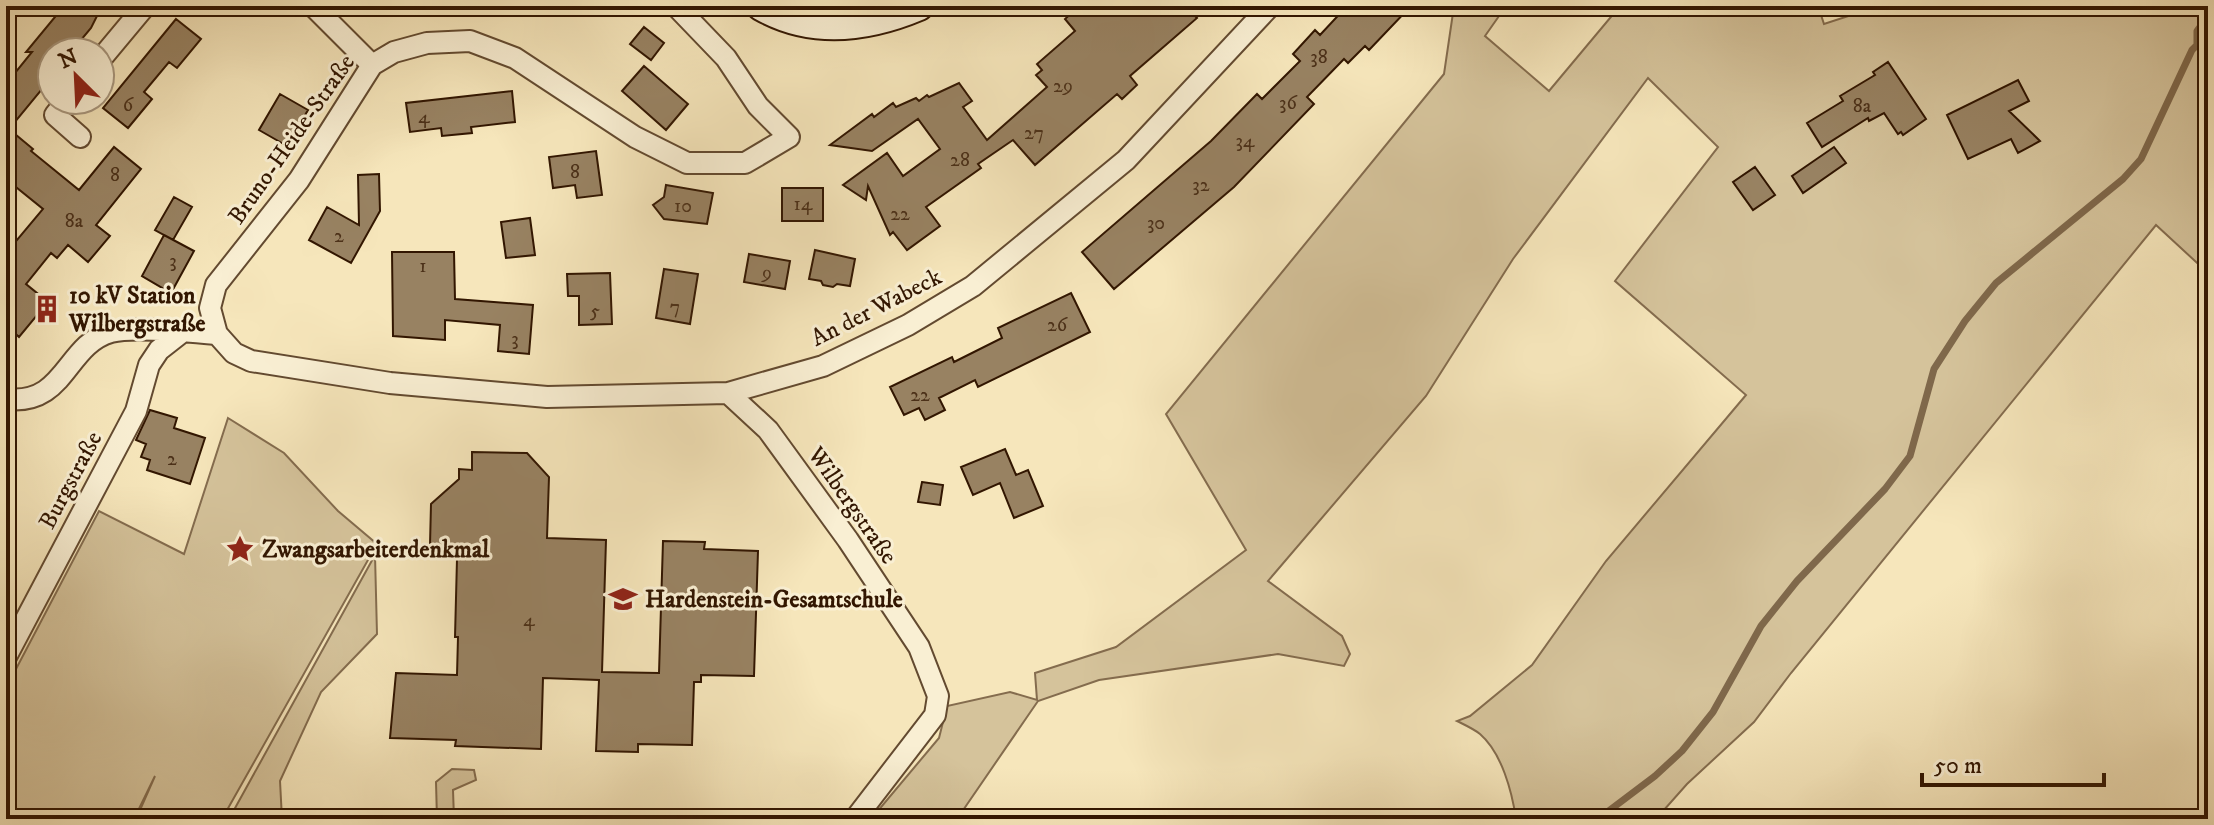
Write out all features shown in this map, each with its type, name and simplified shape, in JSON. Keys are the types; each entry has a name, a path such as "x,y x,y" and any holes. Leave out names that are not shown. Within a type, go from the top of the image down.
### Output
{"main road":[{"path":"761,6 801,21 829,27 888,19 919,6"}],"street":[{"path":"116,41 145,6"},
{"path":"313,6 372,65"},
{"name":"Bruno-Heide-Straße","path":"217,334 210,308 216,285 299,180 372,65 394,52 427,43 470,41 515,58 635,137 687,163 745,163 789,137 758,106 726,58 676,6"},
{"name":"An der Wabeck","path":"217,334 234,353 251,361 401,385 547,397 728,393 823,366 908,325 973,286 1126,160 1270,6"},
{"path":"56,116 80,137"},
{"path":"6,399 26,400 42,394 56,384 89,345 112,332 217,334"},
{"name":"Burgstraße","path":"6,657 136,411 149,365 159,350 182,332"},
{"name":"Wilbergstraße","path":"728,393 768,430 848,540 919,647 938,696 935,715 855,819"}],"shaded area":[{"path":"1454,6 1506,6 1485,36 1549,91 1620,6 1653,6 1668,16 1676,6 1840,6 1820,12 1824,24 1879,6 2208,6 2208,273 2156,225 1754,722 1687,784 1656,819 1516,819 1509,785 1488,742 1457,721 1470,716 1532,665 1606,561 1746,395 1615,281 1718,147 1648,78 1513,259 1426,396 1268,581 1342,636 1350,654 1344,666 1278,654 1099,680 1038,701 957,819 871,819 939,738 947,706 1010,692 1037,700 1035,673 1116,647 1246,550 1166,414 1444,74"},
{"path":"228,418 284,453 338,511 377,544 222,819 136,819 155,776 134,819 16,819 6,813 6,688 99,511 184,554"},
{"path":"375,555 377,634 321,692 280,781 282,819 229,819"},
{"path":"452,769 474,770 476,780 453,790 454,819 437,819 436,782"}],"building":[{"path":"64,6 102,6 84,36 39,36"},
{"path":"1079,6 1186,6 1197,18 1130,76 1137,85 1122,99 1117,94 1035,165 1013,140 978,164 981,168 926,207 940,226 907,250 893,232 890,235 868,186 866,200 843,185 887,153 903,176 940,149 918,119 872,151 830,145 872,114 874,117 893,103 896,107 916,98 919,101 959,83 972,101 963,107 987,140 1047,87 1036,75 1042,70 1037,64 1075,31 1065,19"},
{"path":"1347,6 1411,6 1369,50 1365,46 1348,63 1344,59 1307,97 1314,104 1234,187 1114,289 1082,252 1211,141 1257,94 1262,99 1300,61 1293,54 1315,30 1320,35"},
{"path":"176,19 201,39 177,68 169,62 144,92 152,99 128,128 113,116 116,116 116,92"},
{"path":"644,27 664,43 651,60 630,44"},
{"path":"36,40 36,96 9,129 79,190 114,147 141,169 96,225 110,236 88,262 68,245 57,258 51,253 26,284 48,302 19,337 6,325 6,253 43,209 6,179 6,84 32,52 26,52"},
{"path":"1888,62 1926,119 1903,135 1901,132 1898,134 1884,113 1869,121 1868,118 1822,147 1807,123 1843,101 1840,96 1875,75 1873,72"},
{"path":"644,66 688,104 666,130 622,91"},
{"path":"2018,80 2029,101 2009,111 2040,141 2018,153 2011,139 1968,159 1947,115"},
{"path":"512,91 515,122 471,127 472,133 442,136 441,128 410,132 406,103"},
{"path":"280,94 308,110 287,146 259,130"},
{"path":"1834,147 1846,163 1803,193 1792,176"},
{"path":"596,151 602,195 577,198 575,185 553,188 549,157"},
{"path":"1755,167 1775,195 1753,210 1733,182"},
{"path":"379,174 380,211 351,263 309,240 327,207 359,225 358,175"},
{"path":"666,185 713,193 707,224 664,219 653,205 664,197"},
{"path":"782,188 823,188 823,221 782,221"},
{"path":"174,197 192,207 173,240 155,230"},
{"path":"530,218 535,255 506,258 501,222"},
{"path":"164,235 194,251 171,293 142,276"},
{"path":"815,250 855,259 850,286 837,284 833,287 809,279"},
{"path":"392,252 454,252 455,299 533,305 529,354 498,351 500,325 445,320 445,340 393,336"},
{"path":"749,254 790,261 785,289 744,282"},
{"path":"664,269 698,274 690,324 656,318"},
{"path":"610,273 612,324 579,325 579,296 568,296 567,274"},
{"path":"1071,293 1090,332 978,387 975,380 939,398 945,410 925,420 919,408 904,415 890,387 952,357 954,362 1002,338 998,328"},
{"path":"150,410 177,418 174,428 205,438 190,484 147,470 150,460 141,457 146,444 136,440"},
{"path":"1005,449 1016,475 1028,470 1043,506 1014,518 1000,483 973,495 961,467"},
{"name":"Hardenstein-Gesamtschule","path":"472,452 527,453 549,477 547,538 606,540 602,672 659,673 663,541 705,542 704,549 758,551 754,676 701,675 701,682 694,682 692,745 638,744 638,752 596,751 599,680 543,678 541,749 455,746 456,740 390,738 396,673 457,675 457,559 444,545 430,545 431,504 459,479 459,469 472,470"},
{"path":"922,482 943,485 940,505 918,502"}],"waterway":[{"path":"1598,819 1655,776 1682,751 1713,712 1761,626 1797,581 1885,489 1910,456 1934,369 1965,321 1996,283 2123,179 2141,159 2197,45 2197,31 2208,16"}],"place":[{"name":"10 kV Station Wilbergstraße","path":"47,309"},
{"name":"Zwangsarbeiterdenkmal","path":"240,549"},
{"name":"Hardenstein-Gesamtschule","path":"623,599"}]}
